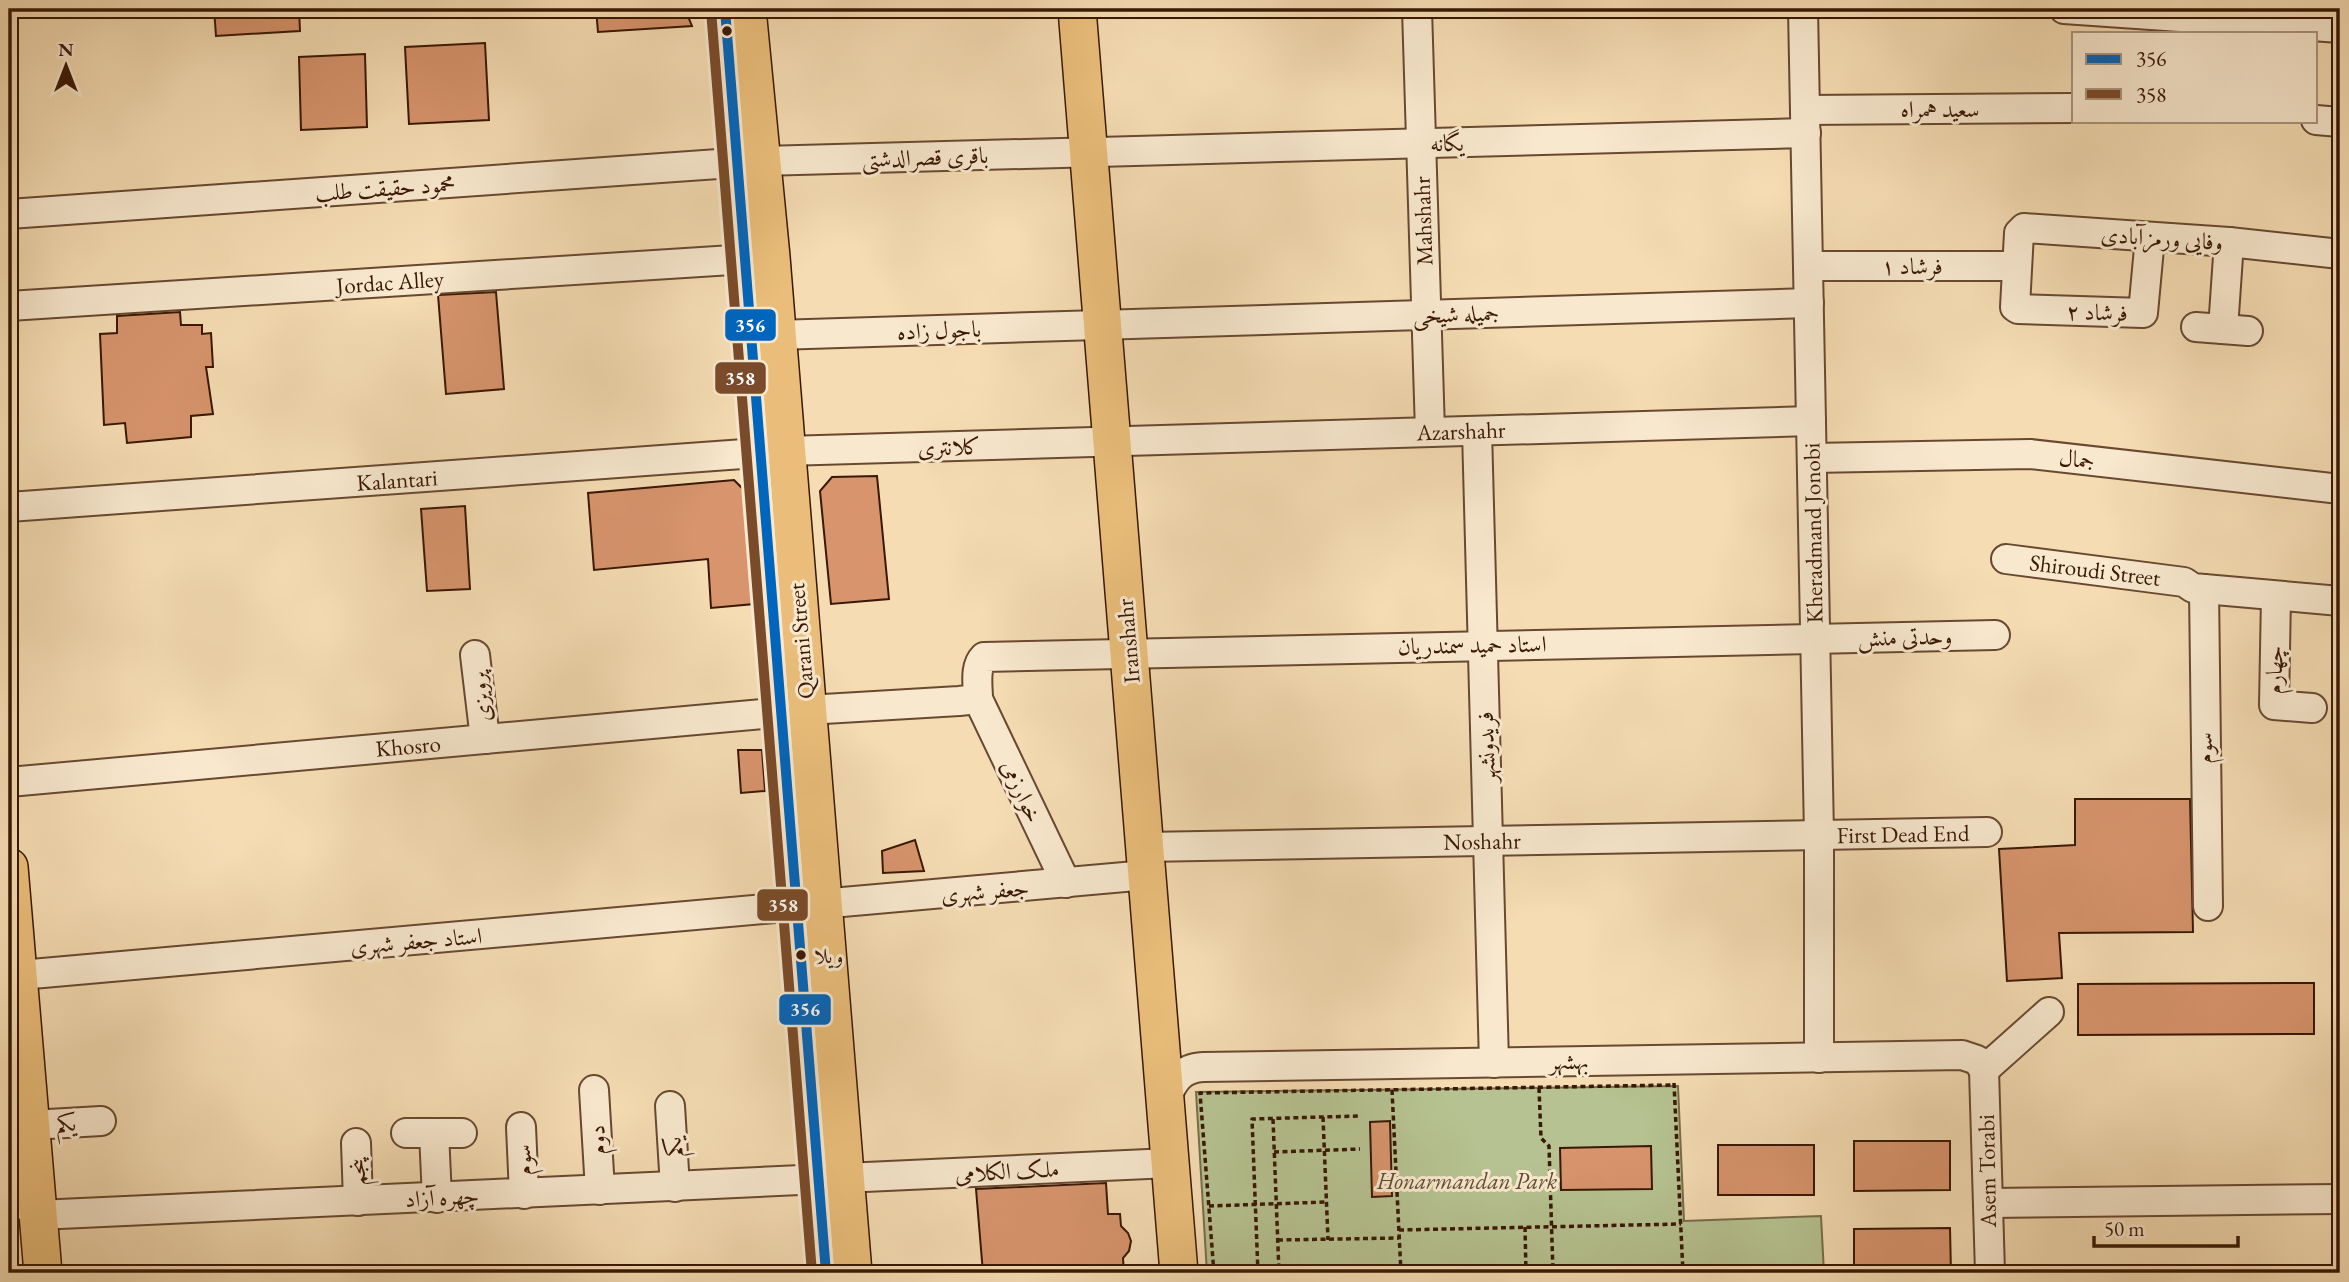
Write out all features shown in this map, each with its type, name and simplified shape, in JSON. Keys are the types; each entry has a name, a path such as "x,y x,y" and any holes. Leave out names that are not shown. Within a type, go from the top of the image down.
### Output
{"main road":[{"name":"Qarani Street","path":"747,9 749,162 758,258 776,335 772,453 832,1180 853,1273"},
{"name":"Iranshahr","path":"1077,9 1179,1273"},
{"path":"9,867 13,975 31,1125 28,1208 43,1273"}],"street":[{"path":"725,9 749,162"},
{"name":"Mahshahr","path":"1417,9 1430,432"},
{"name":"Kheradmand Jonobi","path":"1803,9 1819,835 1819,1058"},
{"path":"2064,9 2340,28"},
{"name":"سعید همراه","path":"1805,122 2072,108"},
{"path":"2318,120 2340,122"},
{"name":"یگانه","path":"1089,152 1421,143 1805,122"},
{"name":"باقری قصرالدشتی","path":"749,162 1089,152"},
{"name":"محمود حقیقت طلب","path":"9,214 749,162"},
{"name":"وفایی ورمزآبادی","path":"2017,266 2020,233 2024,229 2229,242 2340,254"},
{"name":"فرشاد ۲","path":"2017,266 2014,301 2018,309 2143,313 2150,237"},
{"path":"2223,329 2229,242"},
{"path":"758,258 772,453"},
{"name":"Jordac Alley","path":"9,306 758,258"},
{"name":"فرشاد ۱","path":"1808,266 2017,266"},
{"name":"جمیله شیخی","path":"1102,325 1809,303"},
{"name":"باجول زاده","path":"776,335 1102,325"},
{"name":"Azarshahr","path":"1112,442 1811,421"},
{"name":"فریدونشهر","path":"1477,431 1494,1063"},
{"name":"کلانتری","path":"772,453 1112,442"},
{"name":"Kalantari","path":"9,508 772,453"},
{"name":"جمال","path":"1812,458 2030,454 2340,489"},
{"name":"Shiroudi Street","path":"2006,559 2276,596 2340,601"},
{"name":"Shiroudi Street","path":"2194,585 2194,576 2340,589"},
{"name":"سوم","path":"2194,585 2208,906"},
{"name":"چهارم","path":"2276,596 2274,705 2312,708"},
{"name":"وحدتی منش","path":"1815,638 1995,635"},
{"name":"استاد حمید سمندریان","path":"978,698 978,668 984,657 1815,638"},
{"name":"پرویزی","path":"475,655 485,739"},
{"name":"Khosro","path":"9,782 794,711 978,698"},
{"name":"خوارزمی","path":"978,698 1066,883"},
{"name":"First Dead End","path":"1819,835 1987,832"},
{"name":"Noshahr","path":"1146,861 1488,841 1819,835"},
{"name":"جعفر شهری","path":"810,907 1066,883 1146,861"},
{"name":"استاد جعفر شهری","path":"13,975 810,907"},
{"path":"1984,1070 2049,1012"},
{"name":"بهشهر","path":"1165,1101 1179,1076 1198,1067 1392,1077 1494,1063 1674,1072 1819,1058 1962,1055 1977,1060 1984,1070"},
{"name":"Asem Torabi","path":"1984,1070 1990,1273"},
{"name":"دوم","path":"594,1090 600,1190"},
{"name":"یکم","path":"670,1106 675,1187"},
{"name":"یکم","path":"31,1125 101,1121"},
{"name":"سوم","path":"521,1127 524,1194"},
{"path":"406,1133 448,1133 437,1198"},
{"name":"پنجم","path":"356,1143 358,1201"},
{"name":"ملک الکلامی","path":"832,1180 1170,1163"},
{"path":"826,1273 832,1180"},
{"name":"چهره آزاد","path":"28,1208 358,1201 832,1180"},
{"path":"1988,1203 2340,1199"}],"path":[{"path":"1213,1273 1200,1093 1392,1077 1539,1088 1674,1072 1683,1273"},
{"path":"1392,1077 1401,1273"},
{"path":"1539,1088 1541,1138 1549,1146 1553,1273"},
{"path":"1258,1273 1252,1119 1359,1116"},
{"path":"1322,1117 1328,1240"},
{"path":"1273,1119 1279,1273"},
{"path":"1274,1152 1360,1149"},
{"path":"1209,1206 1327,1202"},
{"path":"1399,1230 1681,1224"},
{"path":"1525,1227 1526,1273"},
{"path":"1278,1241 1399,1238"}],"green space":[{"name":"Honarmandan Park","path":"1678,1086 1684,1221 1821,1216 1824,1273 1207,1273 1196,1092"}],"building":[{"path":"214,9 299,9 300,31 216,36"},
{"path":"596,9 685,9 692,26 598,32"},
{"path":"485,43 489,120 409,124 405,47"},
{"path":"365,54 367,127 301,130 299,57"},
{"path":"496,292 504,389 446,394 438,295"},
{"path":"180,312 181,325 202,325 202,334 211,333 213,367 206,367 213,414 191,416 191,437 127,443 125,423 104,425 100,334 117,333 117,316"},
{"path":"877,476 889,599 831,604 820,491 832,477"},
{"path":"734,480 744,490 754,604 711,608 708,559 594,570 588,493"},
{"path":"465,506 470,589 427,591 421,509"},
{"path":"738,750 762,750 765,791 741,793"},
{"path":"2075,799 2190,799 2193,932 2059,933 2062,978 2007,981 1999,849 2075,845"},
{"path":"915,840 924,871 883,873 882,851"},
{"path":"2314,983 2314,1034 2078,1035 2078,984"},
{"path":"1390,1121 1392,1196 1372,1197 1370,1122"},
{"path":"1854,1141 1950,1141 1950,1190 1854,1191"},
{"path":"1718,1145 1814,1145 1814,1195 1718,1195"},
{"path":"1651,1146 1652,1189 1561,1190 1560,1148"},
{"path":"1106,1183 1108,1214 1120,1214 1121,1226 1131,1241 1129,1251 1123,1258 1124,1273 983,1273 976,1189"},
{"path":"1950,1228 1951,1273 1854,1273 1854,1229"}],"transit line":[{"name":"356","path":"725,9 826,1273"},
{"name":"358","path":"711,10 812,1273"}],"place":[{"name":"ویلا","path":"801,955"}]}
